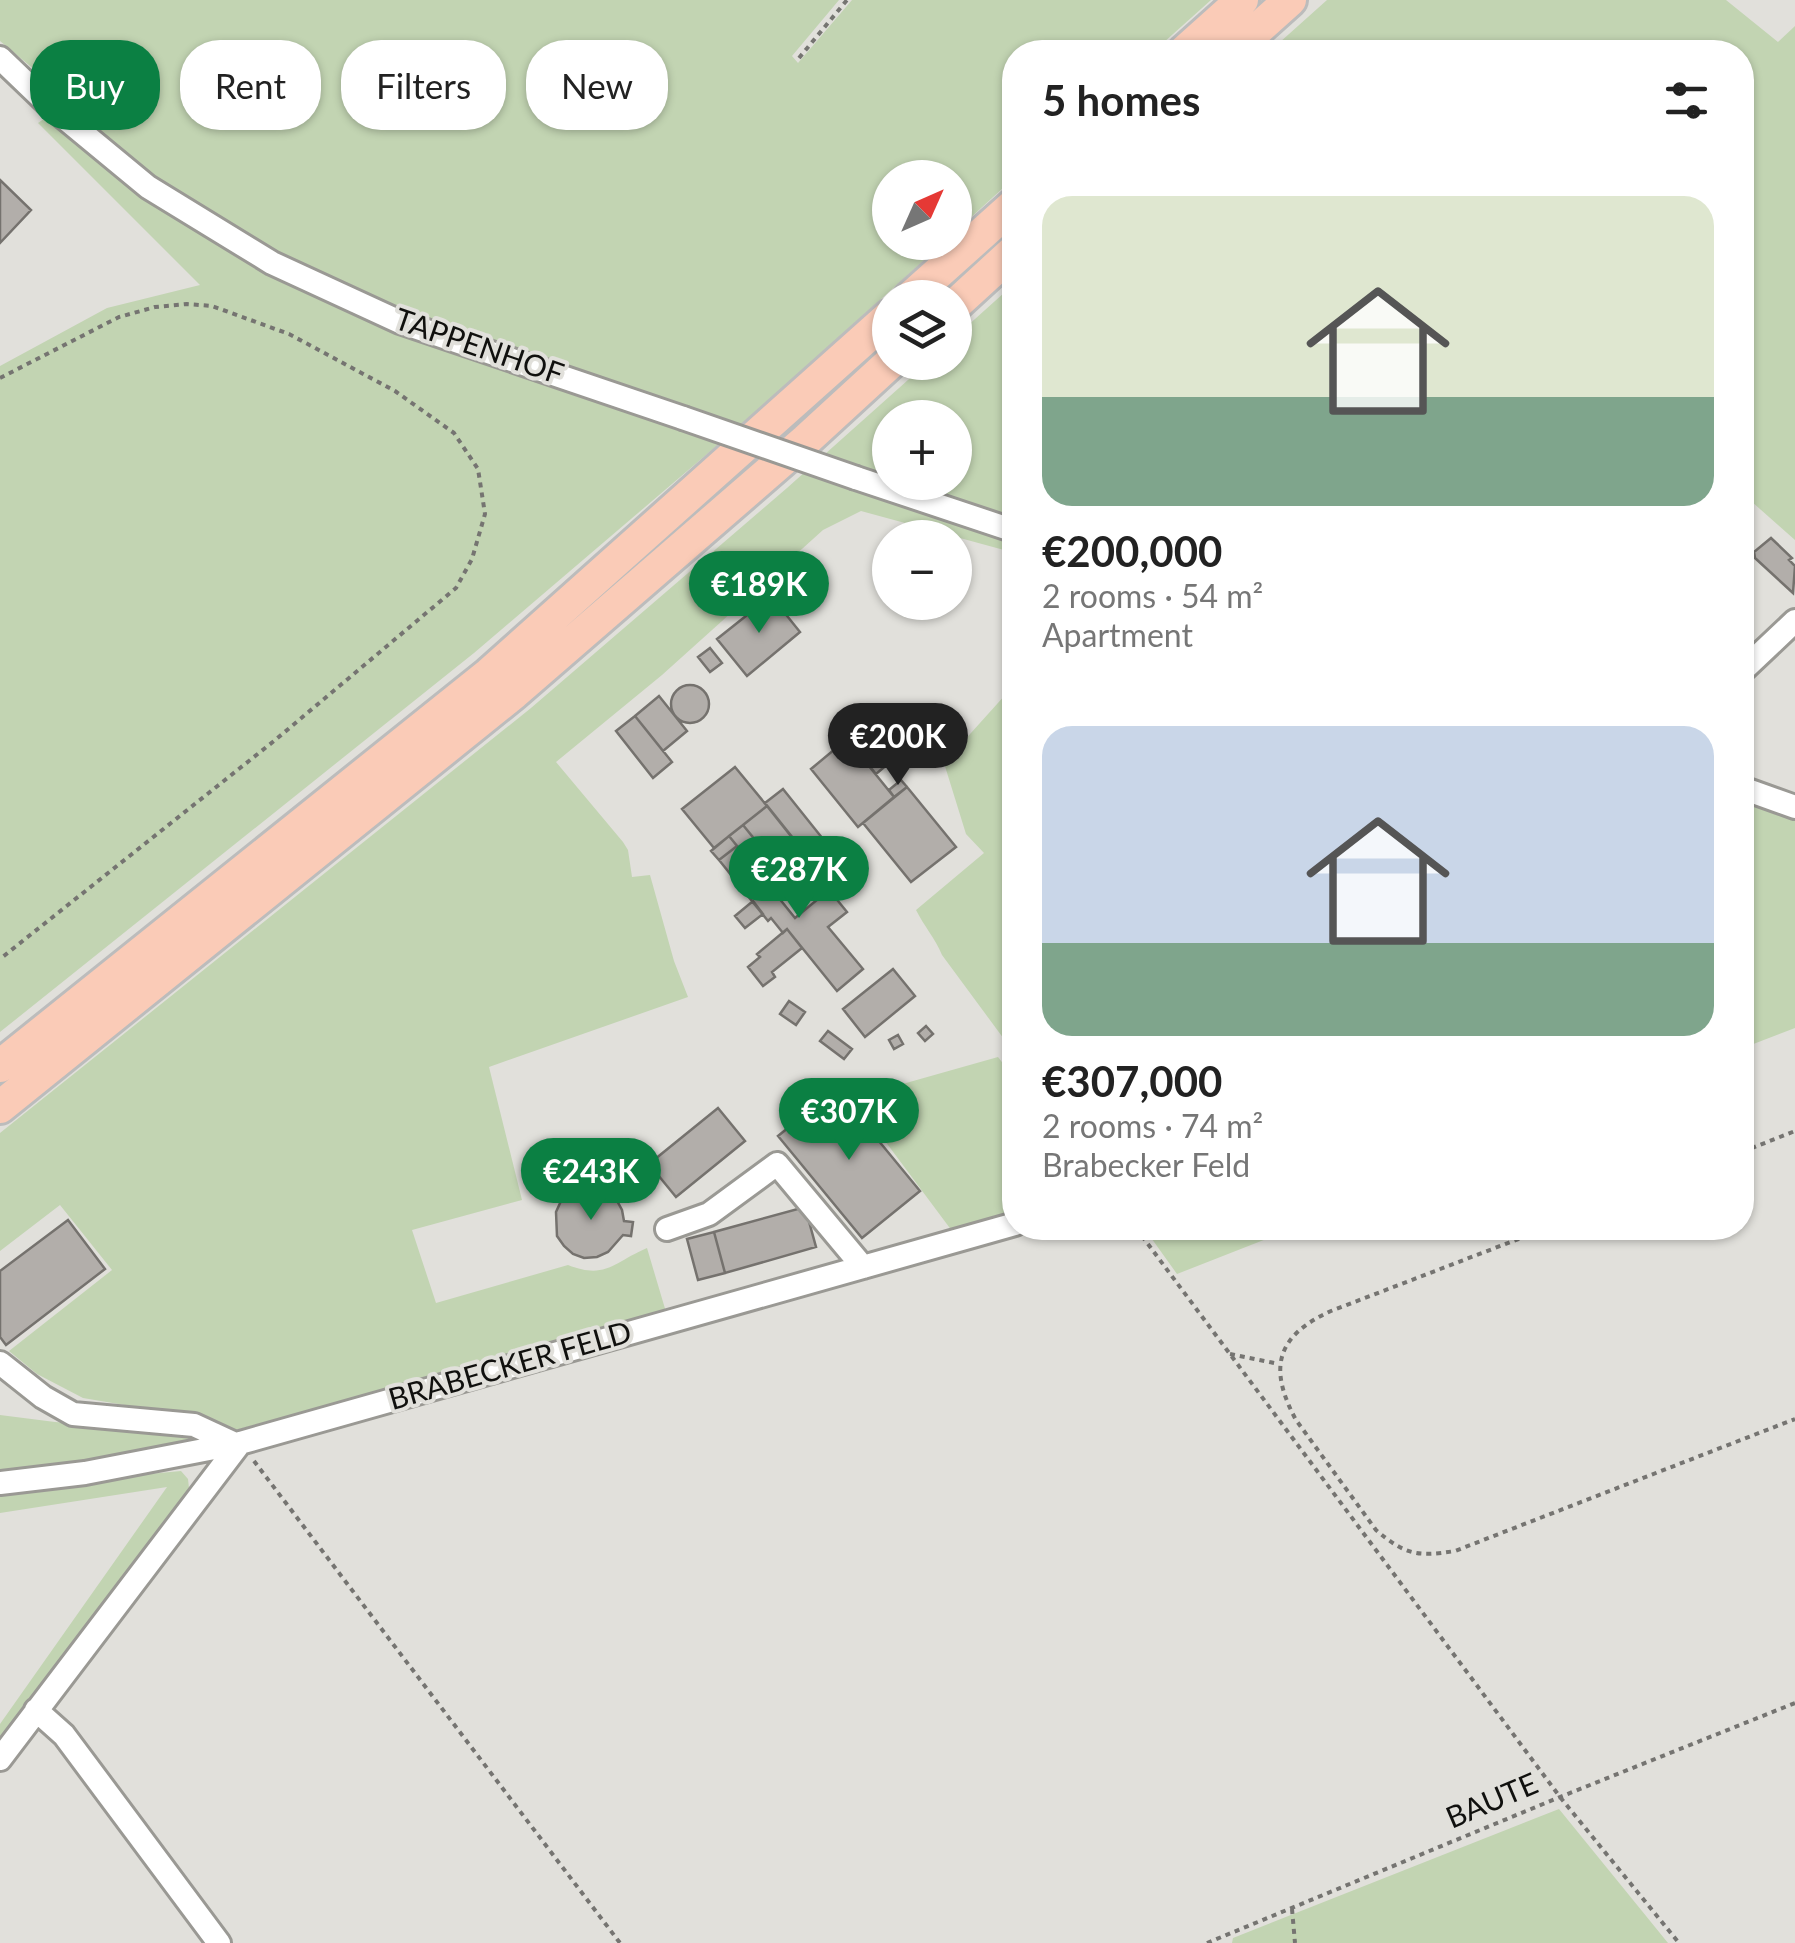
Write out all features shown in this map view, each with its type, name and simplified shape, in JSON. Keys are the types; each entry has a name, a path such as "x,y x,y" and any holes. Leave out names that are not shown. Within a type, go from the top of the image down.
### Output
{"highway":[{"path":"1197,40 1242,0"},
{"path":"1245,40 1290,0"},
{"path":"930,280 1002,216"},
{"path":"972,289 1002,262"},
{"path":"0,1066 489,674 872,332"},
{"path":"0,1107 514,694 872,379"}],"street":[{"name":"TAPPENHOF","path":"0,58 50,106 148,187 272,263 400,322 1002,528"},
{"path":"1754,660 1795,622"},
{"path":"1754,792 1795,807"},
{"path":"666,1229 709,1214 777,1164 863,1267"},
{"name":"BRABECKER FELD","path":"0,1483 85,1473 238,1444 1002,1228"},
{"path":"0,1363 72,1414 194,1425 238,1444 0,1759"},
{"path":"36,1710 64,1735 219,1943"}],"path":[{"path":"798,58 848,0"},
{"path":"0,378 119,317 155,307 212,306 289,334 396,391 454,433 478,469 485,514 472,559 456,588 274,741 0,959"},
{"path":"1754,1147 1795,1131"},
{"path":"1145,1240 1560,1797 1679,1943"},
{"path":"1517,1240 1309,1321 1286,1345 1280,1364 1282,1388 1296,1420 1376,1530 1403,1550 1419,1555 1456,1551 1795,1419"},
{"path":"1230,1354 1280,1364"},
{"path":"238,1444 620,1943"},
{"name":"BAUTE","path":"1208,1943 1795,1703"},
{"path":"1292,1909 1295,1943"}],"green space":[{"path":"0,0 839,0 792,56 798,63 852,0 1211,0 1166,40 1002,40 1002,189 972,216 972,160 872,160 872,260 924,260 902,280 872,280 872,307 754,414 474,653 0,1032 0,366 107,308 200,285 45,130 160,130 160,40 30,40 30,66 0,41"},
{"path":"1327,0 1726,0 1778,42 1795,26 1795,540 1754,504 1754,40 1282,40"},
{"path":"1002,295 1002,549 972,541 972,520 894,520 861,511 823,530 662,675 556,762 623,842 632,877 650,875 688,997 489,1067 522,1200 412,1230 436,1303 568,1265 601,1270 647,1248 666,1312 236,1430 166,1412 83,1398 37,1374 9,1351 112,1270 60,1205 0,1251 0,1133 531,708 872,412 872,500 972,500 972,400 886,400 908,380 972,380 972,322"},
{"path":"1002,698 1002,1036 942,955 916,910 984,853 966,834 944,763"},
{"path":"1754,802 1795,817 1795,1028 1754,1044"},
{"path":"998,1057 1002,1062 1002,1217 952,1231 853,1098"},
{"path":"1153,1240 1263,1240 1177,1274"},
{"path":"0,1415 172,1431 196,1440 84,1468 0,1475"},
{"path":"181,1471 189,1488 0,1747 0,1724 167,1487 0,1513 0,1488"},
{"path":"1559,1809 1668,1943 1232,1943 1233,1938"}],"building":[{"path":"0,180 31,210 0,243"},
{"path":"1771,538 1792,558 1789,560 1795,566 1793,593 1755,558 1754,552"},
{"path":"810,565 818,575 788,600 780,589"},
{"path":"771,596 800,632 747,676 717,639"},
{"path":"710,648 722,663 710,672 698,657"},
{"path":"690,685 703,691 709,704 703,717 690,723 677,717 671,704 677,691"},
{"path":"659,696 687,731 663,751 635,716"},
{"path":"635,716 672,762 653,778 616,731"},
{"path":"847,739 894,797 858,827 811,769"},
{"path":"880,752 889,763 876,774 867,763"},
{"path":"735,767 767,806 714,848 682,809"},
{"path":"901,780 907,787 894,797 889,790"},
{"path":"907,787 956,847 911,882 863,823"},
{"path":"783,789 823,839 805,853 765,803"},
{"path":"767,806 813,864 795,878 786,866 780,871 743,825"},
{"path":"743,825 769,857 755,868 729,836"},
{"path":"729,836 737,846 719,860 711,851"},
{"path":"737,846 795,918 829,890 847,912 828,927 863,969 837,991 787,929 783,933 771,918 768,921 719,860"},
{"path":"753,901 763,914 745,928 735,916"},
{"path":"787,929 802,948 772,972 775,977 763,986 748,967 760,957 757,954"},
{"path":"893,969 915,996 865,1037 843,1009"},
{"path":"789,1001 805,1012 796,1025 780,1014"},
{"path":"926,1026 933,1034 925,1041 918,1033"},
{"path":"828,1031 852,1049 844,1059 820,1041"},
{"path":"898,1035 903,1044 894,1049 889,1040"},
{"path":"836,1089 920,1191 862,1238 778,1136"},
{"path":"718,1108 745,1141 676,1197 649,1164"},
{"path":"582,1188 606,1191 616,1199 624,1221 633,1222 631,1236 623,1235 608,1252 597,1257 573,1254 557,1236 556,1212 561,1201"},
{"path":"805,1207 816,1247 725,1273 714,1232"},
{"path":"68,1220 105,1269 6,1345 0,1337 0,1271"},
{"path":"714,1232 725,1273 698,1280 687,1239"}]}
